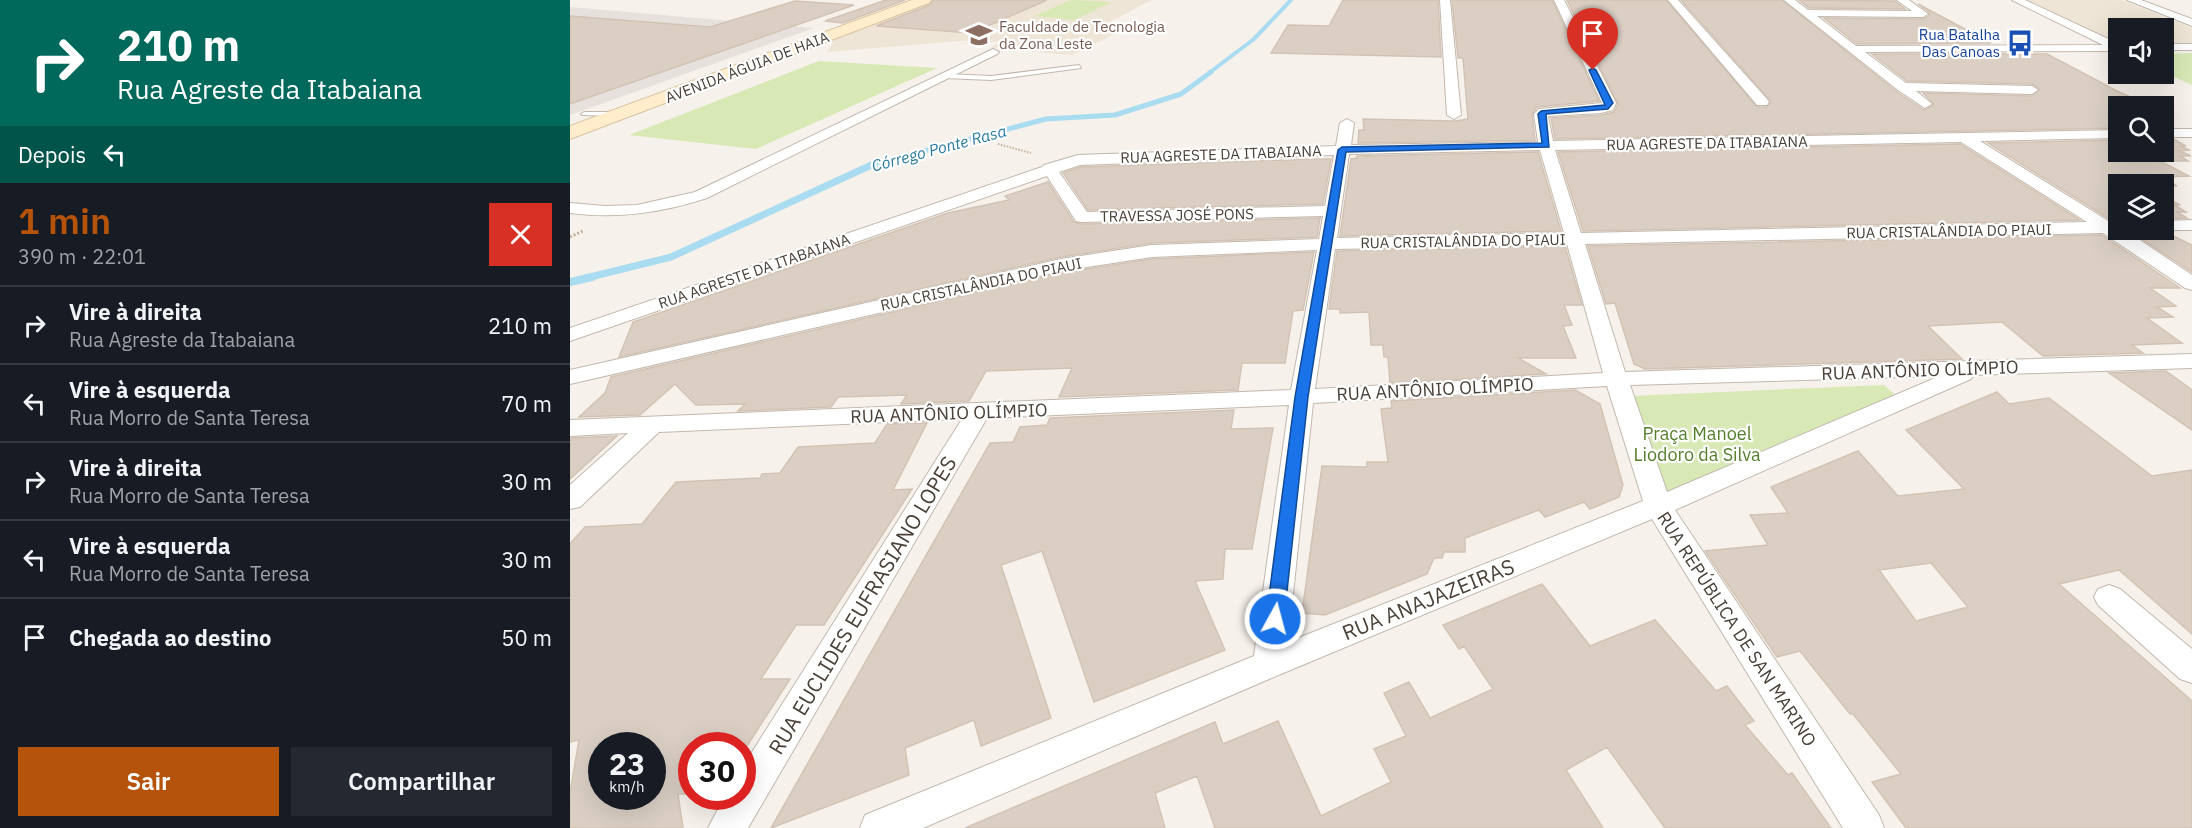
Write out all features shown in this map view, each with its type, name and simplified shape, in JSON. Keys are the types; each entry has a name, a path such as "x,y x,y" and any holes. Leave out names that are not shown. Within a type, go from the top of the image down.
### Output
{"main road":[{"name":"AVENIDA ÁGUIA DE HAIA","path":"577,117 903,0"},
{"name":"AVENIDA ÁGUIA DE HAIA","path":"570,133 924,0"}],"street":[{"path":"1445,0 1454,115"},
{"name":"RUA REPÚBLICA DE SAN MARINO","path":"1558,0 1609,103 1608,107 1601,109 1541,114 1546,146 1616,379 1658,506 1865,828"},
{"path":"1672,0 1762,102"},
{"path":"1789,0 1925,104"},
{"path":"1806,13 1923,14 1902,0"},
{"path":"2017,0 2108,43"},
{"path":"2132,0 2192,23"},
{"path":"2174,48 2192,47"},
{"path":"1851,49 2108,48"},
{"path":"570,208 625,212 651,210 692,198 993,52"},
{"path":"1902,87 2032,90"},
{"path":"1269,664 1302,397 1325,244 1347,123"},
{"path":"2174,133 2192,133"},
{"name":"RUA AGRESTE DA ITABAIANA","path":"570,335 1071,161 1097,158 1342,150 2108,134"},
{"path":"1965,138 2108,224"},
{"name":"TRAVESSA JOSÉ PONS","path":"1049,168 1082,217 1332,211"},
{"path":"2174,226 2192,225"},
{"name":"RUA CRISTALÂNDIA DO PIAUI","path":"570,377 1061,265 1152,251 1325,244 2108,227"},
{"path":"2131,240 2192,284"},
{"name":"RUA ANTÔNIO OLÍMPIO","path":"570,428 1302,397 1616,379 2192,361"},
{"name":"RUA ANAJAZEIRAS","path":"879,828 1269,664 1658,506 1976,368"},
{"name":"RUA EUCLIDES EUFRASIANO LOPES","path":"727,828 978,412"},
{"path":"570,500 653,424"},
{"path":"2109,597 2192,669"}],"lane":[{"path":"945,76 991,78 1079,67"},
{"path":"577,117 619,114"}],"shaded area":[{"name":"Faculdade de Tecnologia da Zona Leste","path":"937,0 1152,0 1100,27 1125,29 1072,55 990,48 1000,42 973,40 827,52 833,43 824,42"},
{"path":"2027,0 2122,0 2167,18 2108,18 2108,38"},
{"path":"570,7 814,28 570,115"},
{"path":"2174,21 2192,28 2192,44 2174,45"}],"green space":[{"path":"1071,0 1112,2 1074,20 1034,16"},
{"path":"2192,53 2192,85 2174,77 2174,54"},
{"path":"819,61 937,68 756,149 629,135"},
{"name":"Praça Manoel Liodoro da Silva","path":"1884,385 1903,402 1668,513 1630,396"}],"building":[{"path":"886,0 905,0 843,23 825,21"},
{"path":"933,0 1047,0 972,33 876,26 930,5"},
{"path":"1343,0 1438,0 1441,57 1271,53 1288,25 1329,26"},
{"path":"1452,0 1552,0 1599,101 1537,107 1532,114 1535,140 1358,143 1359,130 1364,130 1363,119 1455,121 1468,119 1463,58 1458,58"},
{"path":"1567,0 1666,0 1757,107 1767,107 1771,101 1681,0 1782,0 1897,92 1924,110 1934,104 1923,93 2032,96 2040,89 2032,84 1907,81 1872,54 2047,54 2128,96 2108,96 2108,128 1555,139 1551,118 1602,115 1614,112 1618,104"},
{"path":"1799,0 1895,1 1905,9 1809,8"},
{"path":"795,1 854,5 570,104 570,16 710,27"},
{"path":"1918,4 1991,43 1857,44 1824,18 1923,19 1929,16 1929,12"},
{"path":"2108,140 2108,162 2162,162 2189,176 2108,174 2108,218 1988,143"},
{"path":"2174,140 2186,146 2180,146 2189,150 2180,151 2191,156 2180,156 2188,161 2174,161"},
{"path":"1960,144 2080,220 1583,231 1558,152"},
{"path":"1538,152 1561,231 1340,236 1351,159 1357,156"},
{"path":"1331,159 1323,204 1088,210 1063,173 1080,167"},
{"path":"1048,182 1074,222 1082,224 1320,218 1317,237 1152,243 1061,257 619,357 633,322 948,213 1009,200 1005,196"},
{"path":"2174,205 2186,212 2177,212 2187,218 2174,219"},
{"path":"2102,235 2180,288 2150,288 2176,306 2157,307 2173,317 2147,318 2182,343 2132,345 2143,353 2043,356 2002,322 1928,326 1962,359 1645,369 1634,364 1615,303 1606,304 1588,246"},
{"path":"2174,236 2192,245 2192,272 2143,240 2174,240"},
{"path":"1565,246 1582,305 1564,305 1572,325 1563,326 1576,358 1518,358 1546,374 1390,383 1388,357 1384,357 1383,345 1371,345 1369,312 1340,313 1340,309 1329,309 1337,251"},
{"path":"1314,252 1303,310 1293,311 1285,363 1242,363 1238,390 1059,397 1072,368 986,371 969,401 901,404 907,395 838,397 831,407 738,411 745,404 696,405 675,384 640,415 579,417 605,393 611,377 1061,273 1152,259"},
{"path":"2166,371 2192,390 2192,430 2109,373"},
{"path":"1575,390 1600,404 1623,485 1619,497 1590,509 1584,502 1545,517 1539,510 1465,538 1465,552 1444,552 1442,558 1434,558 1427,574 1325,615 1302,613 1322,466 1367,467 1367,462 1388,462 1381,409 1392,408 1391,401"},
{"path":"1997,392 2009,404 2049,398 2152,476 2192,470 2192,634 2119,570 2059,584 2192,701 2192,828 1906,828 1872,782 1901,774 1800,651 1777,657 1705,551 1768,545 1750,515 1788,513 1771,487 1858,451 1898,496 1964,489 1906,430","holes":["1931,563 1968,607 1916,621 1879,570"]},
{"path":"1234,410 1231,429 1273,428 1252,549 1225,549 1223,579 1195,581 1225,650 1094,702 1042,551 1001,565 1051,718 981,746 974,720 905,748 909,775 771,828 990,443 1013,442 1020,427 1047,425 1050,418"},
{"path":"927,423 893,490 912,489 824,625 796,625 761,679 790,679 756,732 678,732 678,810 680,810 683,828 570,828 570,793 579,740 570,742 570,544 585,527 642,524 676,482 760,478 762,474 780,473 798,447 875,443 887,424"},
{"path":"617,436 591,460 570,479 570,438"},
{"path":"1542,584 1590,646 1655,620 1716,691 1727,686 1754,721 1745,725 1788,775 1792,773 1831,828 1665,828 1607,747 1566,770 1603,828 1215,828 1197,776 1155,793 1165,828 965,828 1215,722 1223,744 1278,721 1321,816 1391,782 1374,749 1406,736 1384,693 1409,682 1430,718 1493,689 1464,646 1459,649 1443,625"}],"waterway":[{"name":"Córrego Ponte Rasa","path":"1209,73 1254,39 1291,0"},
{"name":"Córrego Ponte Rasa","path":"875,164 1046,119 1115,115 1181,94 1211,72"},
{"name":"Córrego Ponte Rasa","path":"586,278 671,257 878,162"},
{"name":"Córrego Ponte Rasa","path":"570,282 592,277"}],"place":[{"name":"Faculdade de Tecnologia da Zona Leste","path":"979,35"},
{"name":"Rua Batalha Das Canoas","path":"2020,43"}],"route":[{"path":"1275,619 1302,397 1342,150 1546,146 1541,114 1544,112 1608,107 1609,103 1593,70"}]}
